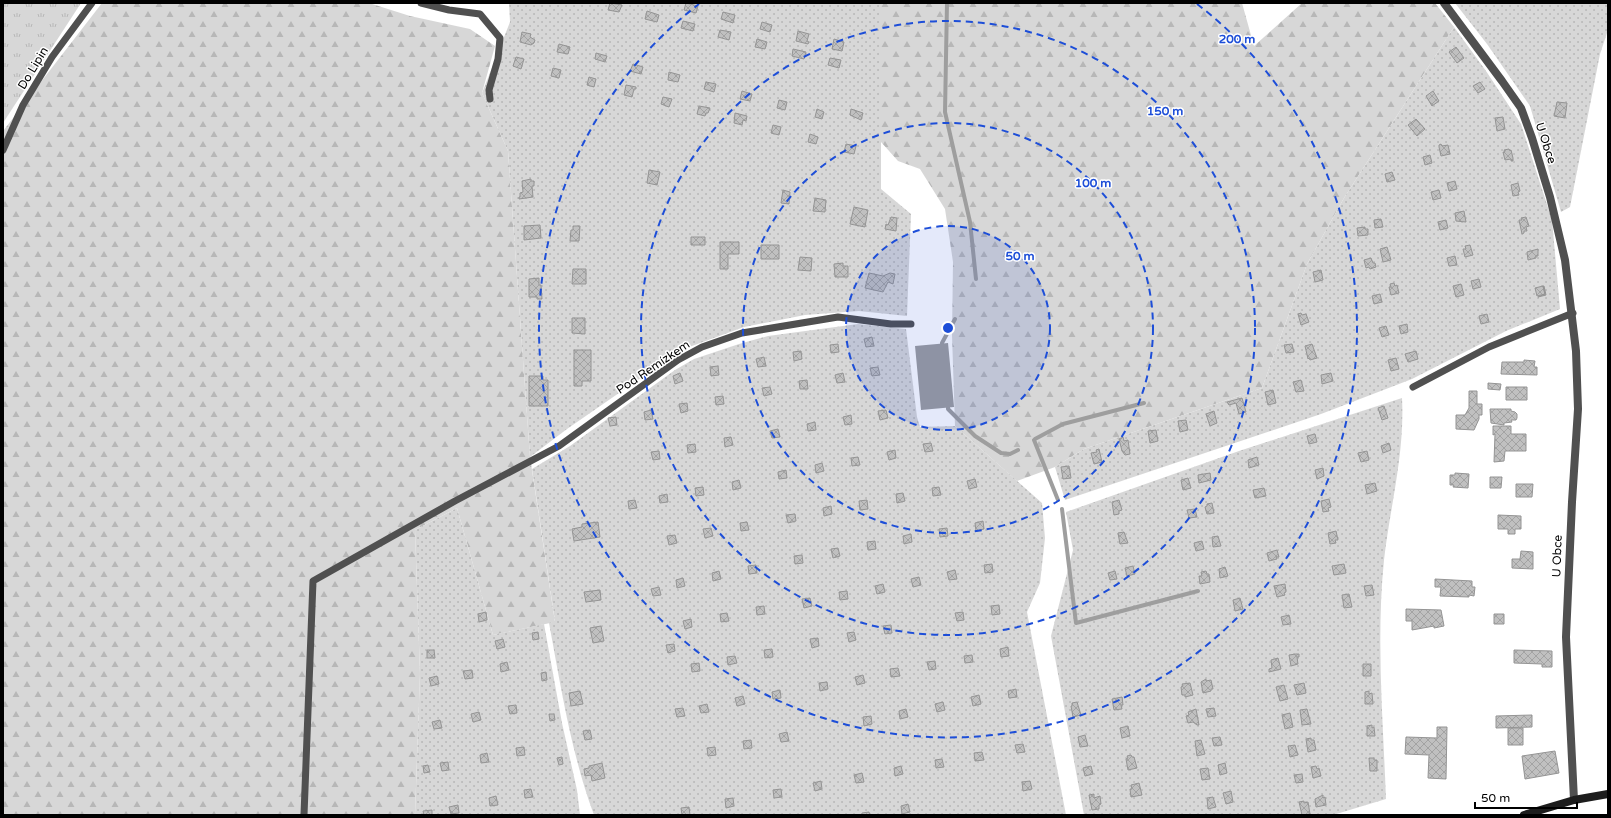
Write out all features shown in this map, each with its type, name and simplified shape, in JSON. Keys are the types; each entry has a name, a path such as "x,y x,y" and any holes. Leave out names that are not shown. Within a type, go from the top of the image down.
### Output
{"street":[{"name":"U Obce","path":"1444,3 1521,108 1550,197 1565,260 1573,313 1578,409 1566,636 1574,800"},
{"path":"1524,815 1574,800 1608,794"}],"lane":[{"name":"Do Lipin","path":"3,150 23,105 52,57 92,3"},
{"path":"421,3 449,10 480,14 500,38 498,59 488,90 490,99"},
{"path":"1413,387 1489,347 1573,313"},
{"name":"Pod Remízkem","path":"304,815 313,581 455,501 559,446 678,360 702,347 742,333 838,317 891,324 911,324"}],"green space":[{"path":"3,3 81,3 3,123"},
{"path":"102,3 369,3 410,16 470,29 495,46 482,93 508,151 530,457 555,622 493,635 457,508 415,530 420,674 415,815 3,815 3,131"},
{"path":"509,3 881,3 881,189 911,214 907,316 859,311 805,315 744,327 681,350 567,429 530,457 508,151 482,93 510,22"},
{"path":"881,3 1242,3 1254,46 1302,3 1435,3 1454,27 1344,198 1307,264 1262,388 1084,449 1055,467 1017,481 955,426 952,335 953,262 945,209 920,169 898,161 881,142"},
{"path":"1455,3 1608,3 1608,30 1600,54 1570,207 1561,212 1530,106 1487,44"},
{"path":"1454,27 1486,71 1521,124 1552,220 1560,309 1506,331 1412,379 1321,414 1065,500 1055,467 1084,449 1262,388 1307,264 1344,198"},
{"path":"858,324 906,329 917,417 920,427 955,426 1042,503 1045,538 1040,583 1027,612 1066,815 594,815 579,768 562,696 549,623 555,621 532,469 570,446 675,370 694,359 768,336"},
{"path":"1402,398 1399,459 1384,560 1382,590 1380,650 1386,799 1333,815 1084,815 1051,636 1073,550 1066,512 1239,451"},
{"path":"457,508 493,635 544,624 562,723 577,790 580,815 415,815 420,674 415,530"}],"shaded area":[{"path":"948,343 954,407 921,410 915,346"}],"building":[{"path":"610,3 622,5 619,12 608,10"},
{"path":"686,3 698,6 696,13 684,10"},
{"path":"647,11 659,15 657,22 645,19"},
{"path":"723,12 735,15 733,23 721,19"},
{"path":"683,21 695,24 693,31 681,28"},
{"path":"762,22 772,25 770,32 760,29"},
{"path":"720,30 731,32 729,40 718,37"},
{"path":"798,31 809,34 807,41 809,42 808,44 796,41"},
{"path":"522,32 531,34 530,37 535,40 534,43 531,45 520,42"},
{"path":"757,39 767,42 765,49 755,47"},
{"path":"834,39 844,42 842,51 832,49"},
{"path":"559,44 570,47 568,54 557,52"},
{"path":"1456,47 1464,58 1457,63 1449,52"},
{"path":"793,49 806,52 804,59 792,56"},
{"path":"596,53 607,56 605,62 595,59"},
{"path":"516,57 524,59 521,69 513,66"},
{"path":"830,58 841,60 839,68 828,65"},
{"path":"633,64 643,67 641,74 630,71"},
{"path":"553,68 561,70 559,78 551,76"},
{"path":"669,72 680,75 678,82 668,80"},
{"path":"589,77 596,79 594,87 587,85"},
{"path":"706,82 716,84 714,92 704,89"},
{"path":"1480,82 1485,89 1478,93 1473,86"},
{"path":"626,85 636,87 632,97 624,95"},
{"path":"742,91 752,94 750,101 740,99"},
{"path":"1433,91 1439,101 1432,106 1426,96"},
{"path":"663,97 672,99 669,107 661,104"},
{"path":"779,100 787,102 785,110 777,108"},
{"path":"1557,102 1567,103 1565,118 1554,116"},
{"path":"699,106 710,108 705,116 697,114"},
{"path":"817,109 824,112 822,119 815,117"},
{"path":"851,109 863,113 861,120 850,115"},
{"path":"735,113 747,116 746,121 743,120 742,125 734,123"},
{"path":"1503,117 1505,129 1497,131 1495,118"},
{"path":"1416,119 1425,129 1417,136 1408,125"},
{"path":"773,125 781,127 779,135 771,133"},
{"path":"810,134 818,137 816,144 808,142"},
{"path":"846,144 856,146 854,154 844,152"},
{"path":"1441,144 1442,146 1448,145 1450,154 1441,156 1439,145"},
{"path":"1509,149 1510,151 1511,150 1513,161 1511,161 1511,159 1505,160 1503,152 1505,152 1504,150"},
{"path":"1430,155 1432,163 1425,165 1423,157"},
{"path":"649,170 660,172 657,185 647,183"},
{"path":"1392,172 1395,180 1387,182 1385,174"},
{"path":"531,179 531,181 534,181 534,186 532,186 533,197 519,199 520,193 523,192 522,181"},
{"path":"1455,181 1457,189 1449,191 1447,183"},
{"path":"1518,183 1520,191 1518,192 1519,195 1513,196 1511,185"},
{"path":"783,190 790,192 789,204 781,203"},
{"path":"1439,190 1441,198 1433,200 1431,192"},
{"path":"815,198 826,200 825,212 813,211"},
{"path":"854,207 868,210 865,227 850,224"},
{"path":"1464,211 1466,222 1456,221 1455,213"},
{"path":"891,217 897,218 896,231 885,229 886,224 888,225"},
{"path":"1526,217 1529,226 1526,227 1527,231 1524,231 1522,234 1519,220"},
{"path":"1381,219 1383,227 1375,228 1374,220"},
{"path":"1446,220 1448,228 1440,230 1438,222"},
{"path":"540,225 541,238 524,240 524,226"},
{"path":"573,226 580,226 579,241 570,241"},
{"path":"1365,227 1365,229 1368,229 1368,235 1358,236 1357,228"},
{"path":"691,237 705,237 705,245 691,245"},
{"path":"720,242 739,242 739,254 728,254 728,269 720,269"},
{"path":"761,245 779,245 779,259 761,259"},
{"path":"1470,245 1473,255 1465,257 1463,249 1466,249 1465,246"},
{"path":"1387,247 1391,260 1383,262 1380,249"},
{"path":"1538,249 1538,256 1528,260 1527,252"},
{"path":"1455,256 1457,265 1449,266 1447,258"},
{"path":"800,257 812,258 811,271 798,270"},
{"path":"1371,258 1376,267 1370,269 1369,267 1366,268 1364,260"},
{"path":"843,263 843,266 848,266 848,277 835,277 834,264"},
{"path":"573,269 586,269 586,284 572,284"},
{"path":"1321,270 1323,280 1315,282 1313,272"},
{"path":"869,273 883,276 890,273 895,274 893,284 888,282 883,292 865,288"},
{"path":"539,278 542,299 537,299 537,297 529,297 529,279"},
{"path":"1479,279 1481,287 1473,289 1471,281"},
{"path":"1394,283 1395,286 1397,285 1399,293 1391,295 1389,287 1391,287 1390,284"},
{"path":"1461,284 1464,295 1456,297 1453,286"},
{"path":"1543,286 1546,295 1538,297 1545,294"},
{"path":"1543,286 1545,294 1537,296 1535,288"},
{"path":"1380,294 1382,302 1374,304 1372,296"},
{"path":"1301,313 1302,315 1306,314 1309,322 1301,325 1298,314"},
{"path":"1487,314 1489,322 1481,324 1479,316"},
{"path":"572,318 585,318 585,334 572,333"},
{"path":"1407,324 1408,332 1401,334 1399,326"},
{"path":"1386,326 1389,335 1382,337 1379,328"},
{"path":"872,337 874,346 866,347 864,339"},
{"path":"838,344 839,352 831,353 830,345"},
{"path":"1292,344 1294,352 1286,353 1284,345"},
{"path":"1312,344 1317,358 1310,360 1309,358 1308,359 1305,346"},
{"path":"574,350 591,350 591,381 582,381 582,386 574,386"},
{"path":"801,351 802,359 794,361 793,352"},
{"path":"1416,351 1418,359 1408,362 1405,354"},
{"path":"764,357 766,366 758,367 756,359"},
{"path":"1396,358 1399,369 1391,371 1388,360"},
{"path":"1524,360 1535,361 1534,367 1537,367 1537,375 1501,374 1502,362 1524,362"},
{"path":"718,366 719,375 711,376 710,367"},
{"path":"878,367 880,375 872,376 870,368"},
{"path":"680,373 683,381 675,384 673,376"},
{"path":"843,373 845,382 837,383 835,375"},
{"path":"1331,373 1333,381 1322,384 1321,375"},
{"path":"529,376 543,376 543,380 548,380 548,406 529,406"},
{"path":"807,380 808,389 800,389 799,381"},
{"path":"1301,380 1304,391 1296,392 1293,382"},
{"path":"1488,383 1501,384 1500,390 1488,389"},
{"path":"770,387 772,394 764,396 762,388"},
{"path":"1506,387 1527,387 1527,400 1506,400"},
{"path":"1273,390 1276,403 1268,405 1265,392"},
{"path":"1469,391 1477,391 1477,404 1482,404 1482,415 1479,415 1479,419 1474,430 1456,429 1456,415 1465,415 1469,408"},
{"path":"723,396 724,404 716,405 715,397"},
{"path":"1242,398 1246,412 1239,414 1236,403 1229,405 1227,402"},
{"path":"687,403 688,411 681,413 679,404"},
{"path":"1384,406 1388,418 1382,420 1378,408"},
{"path":"1490,409 1511,409 1511,411 1517,414 1517,418 1516,420 1511,420 1512,422 1504,423 1504,425 1491,423"},
{"path":"651,410 653,419 645,420 644,412"},
{"path":"886,410 888,418 880,420 878,411"},
{"path":"1214,411 1217,423 1210,426 1206,414"},
{"path":"851,415 852,424 845,425 843,417"},
{"path":"616,417 617,425 610,426 608,418"},
{"path":"1186,420 1188,430 1180,432 1178,421"},
{"path":"815,422 816,430 808,431 807,424"},
{"path":"1493,426 1511,426 1511,434 1526,434 1526,451 1505,451 1504,461 1494,462 1495,434 1493,435"},
{"path":"778,429 780,437 772,438 770,431"},
{"path":"1156,430 1158,441 1150,443 1148,431"},
{"path":"1315,434 1317,442 1309,444 1307,436"},
{"path":"731,437 733,445 725,447 724,438"},
{"path":"1123,437 1124,441 1128,440 1130,454 1125,455 1122,451 1119,439"},
{"path":"931,443 933,451 925,452 923,444"},
{"path":"1389,443 1391,450 1383,453 1381,446"},
{"path":"695,444 696,452 688,453 687,445"},
{"path":"1099,449 1102,462 1094,464 1091,453 1097,452 1096,450"},
{"path":"895,450 896,458 889,460 887,452"},
{"path":"659,451 660,459 653,460 651,452"},
{"path":"1367,451 1369,460 1361,462 1358,453"},
{"path":"858,457 860,465 852,466 851,458"},
{"path":"1257,457 1259,465 1249,468 1248,460"},
{"path":"822,463 824,471 816,473 815,465"},
{"path":"1069,466 1071,478 1063,479 1061,467"},
{"path":"1323,468 1324,476 1317,479 1315,470"},
{"path":"786,470 787,478 779,479 778,472"},
{"path":"1210,473 1211,480 1199,483 1198,475"},
{"path":"1455,473 1469,474 1468,488 1453,487 1454,485 1450,485 1450,475 1455,475"},
{"path":"1490,477 1502,477 1501,488 1490,488"},
{"path":"1188,478 1191,488 1183,490 1181,480"},
{"path":"975,479 977,487 969,489 967,481"},
{"path":"739,480 741,488 733,490 732,482"},
{"path":"1375,483 1377,491 1367,494 1365,485"},
{"path":"1516,484 1533,484 1532,497 1516,497"},
{"path":"703,487 704,495 696,496 695,488"},
{"path":"939,487 941,495 933,496 932,488"},
{"path":"1264,488 1266,496 1255,498 1253,490"},
{"path":"903,493 905,501 897,503 896,494"},
{"path":"667,494 668,502 660,503 659,496"},
{"path":"1329,499 1331,507 1328,508 1329,511 1323,512 1321,501"},
{"path":"635,500 637,508 629,509 628,501"},
{"path":"867,500 868,509 860,510 859,501"},
{"path":"1119,500 1122,510 1119,511 1119,514 1114,515 1112,502"},
{"path":"1212,503 1214,513 1207,514 1205,507 1207,504"},
{"path":"831,506 832,514 824,516 823,508"},
{"path":"1195,509 1197,517 1189,518 1187,510"},
{"path":"795,514 796,521 788,523 786,515"},
{"path":"1498,515 1521,516 1521,529 1515,529 1515,534 1508,534 1508,529 1498,529"},
{"path":"983,521 984,529 976,531 975,523"},
{"path":"598,522 600,537 574,541 572,529 582,527 582,524"},
{"path":"747,522 749,530 741,531 740,523"},
{"path":"711,528 713,536 705,538 703,529"},
{"path":"947,528 948,536 940,537 939,529"},
{"path":"1336,531 1338,540 1335,540 1336,543 1330,544 1328,533"},
{"path":"1124,532 1128,543 1120,544 1118,533"},
{"path":"911,534 912,542 904,544 903,536"},
{"path":"675,535 677,543 669,545 667,536"},
{"path":"1218,536 1221,546 1213,547 1212,537"},
{"path":"875,541 876,549 868,550 867,542"},
{"path":"1202,541 1204,549 1196,551 1194,543"},
{"path":"838,548 840,556 833,558 831,549"},
{"path":"1277,550 1279,557 1269,561 1267,553"},
{"path":"1521,551 1533,552 1533,569 1512,568 1512,559 1520,559"},
{"path":"802,555 803,563 795,564 794,556"},
{"path":"992,564 993,572 985,573 984,565"},
{"path":"1344,564 1346,573 1334,575 1332,566"},
{"path":"756,565 757,573 749,574 748,566"},
{"path":"1133,566 1135,574 1127,576 1125,568"},
{"path":"1225,567 1228,576 1220,578 1219,569"},
{"path":"955,570 957,579 949,580 947,572"},
{"path":"719,571 721,579 713,581 712,573"},
{"path":"1115,571 1117,579 1110,580 1108,573"},
{"path":"1206,571 1207,574 1209,574 1210,582 1200,584 1199,576 1202,576 1201,572"},
{"path":"919,577 921,585 913,587 911,579"},
{"path":"683,578 685,586 677,588 676,580"},
{"path":"1435,579 1472,581 1472,587 1475,587 1474,596 1440,596 1441,587 1435,587"},
{"path":"883,584 885,592 877,594 875,586"},
{"path":"1285,584 1285,595 1277,597 1274,586"},
{"path":"1372,585 1374,595 1366,596 1364,586"},
{"path":"659,587 661,595 653,596 651,589"},
{"path":"600,590 601,600 586,602 584,592"},
{"path":"847,591 848,599 840,600 839,592"},
{"path":"1349,594 1352,607 1344,608 1342,595"},
{"path":"810,598 812,606 804,608 802,599"},
{"path":"1240,598 1243,609 1235,611 1233,600"},
{"path":"999,605 1000,614 992,615 991,606"},
{"path":"764,606 765,614 757,615 756,607"},
{"path":"1406,609 1441,610 1444,626 1434,628 1434,626 1412,630 1412,621 1406,621"},
{"path":"486,612 487,620 479,622 478,614"},
{"path":"963,612 964,620 957,621 955,613"},
{"path":"727,613 729,621 721,622 720,614"},
{"path":"1494,614 1504,614 1504,624 1494,624"},
{"path":"1289,615 1291,624 1283,625 1281,617"},
{"path":"691,619 692,627 685,629 683,621"},
{"path":"891,625 892,633 885,634 883,626"},
{"path":"601,626 604,641 593,643 590,628"},
{"path":"538,632 539,639 533,640 532,633"},
{"path":"854,632 856,640 849,642 847,633"},
{"path":"818,638 819,646 812,648 810,639"},
{"path":"503,639 505,647 497,649 495,641"},
{"path":"674,644 675,651 668,653 666,645"},
{"path":"1008,647 1009,656 1001,657 1000,649"},
{"path":"772,649 773,657 765,658 764,650"},
{"path":"427,650 434,650 435,658 427,658"},
{"path":"1514,650 1552,651 1552,667 1542,667 1542,664 1514,663"},
{"path":"1299,654 1299,657 1297,657 1298,664 1291,666 1289,655"},
{"path":"972,655 973,662 965,663 964,656"},
{"path":"735,656 737,663 728,665 727,657"},
{"path":"1278,658 1281,669 1269,672 1269,669 1272,668 1271,660"},
{"path":"935,661 936,669 929,670 927,662"},
{"path":"507,662 509,670 501,672 500,664"},
{"path":"699,663 700,671 692,672 691,664"},
{"path":"1363,664 1371,664 1371,676 1363,676"},
{"path":"898,668 900,676 891,677 890,669"},
{"path":"472,670 473,678 465,679 463,671"},
{"path":"546,672 547,680 542,681 541,673"},
{"path":"863,675 865,683 857,685 855,677"},
{"path":"437,676 439,684 431,686 429,678"},
{"path":"1206,679 1206,681 1211,680 1213,689 1203,693 1201,682"},
{"path":"827,682 828,689 820,691 819,683"},
{"path":"1190,683 1193,695 1185,697 1185,695 1182,695 1182,684"},
{"path":"1304,683 1306,693 1297,695 1294,685"},
{"path":"1284,685 1288,699 1280,701 1276,687"},
{"path":"1016,689 1017,697 1009,698 1008,691"},
{"path":"780,690 781,698 773,699 772,692"},
{"path":"580,691 583,704 571,706 569,693"},
{"path":"1369,691 1369,694 1372,693 1373,704 1365,704 1365,692"},
{"path":"979,695 981,704 973,706 971,697"},
{"path":"743,696 745,704 737,706 735,698"},
{"path":"1122,697 1122,709 1114,710 1112,699"},
{"path":"943,702 945,710 937,712 935,704"},
{"path":"1077,702 1081,715 1073,717 1071,706 1072,703"},
{"path":"707,704 709,712 701,713 699,706"},
{"path":"516,705 517,713 510,714 508,706"},
{"path":"683,708 685,716 677,717 675,709"},
{"path":"1214,708 1216,716 1208,717 1206,709"},
{"path":"906,709 908,717 900,719 899,711"},
{"path":"1196,709 1199,725 1193,722 1188,723 1186,716 1189,715 1188,712"},
{"path":"1307,709 1311,724 1302,725 1300,710"},
{"path":"479,712 481,720 473,722 471,714"},
{"path":"1290,713 1293,727 1285,729 1282,715"},
{"path":"549,714 554,714 555,720 550,721"},
{"path":"1532,715 1532,727 1496,728 1496,716"},
{"path":"871,716 872,724 864,726 863,717"},
{"path":"440,720 442,728 434,729 432,722"},
{"path":"1372,725 1372,728 1374,727 1375,736 1367,736 1367,726"},
{"path":"1128,726 1130,736 1122,738 1120,728"},
{"path":"1437,727 1447,727 1446,779 1428,778 1429,755 1405,754 1406,737 1437,738"},
{"path":"1508,728 1523,728 1523,745 1508,745"},
{"path":"590,730 592,739 585,740 583,731"},
{"path":"787,732 789,741 781,742 779,734"},
{"path":"1085,735 1088,746 1080,747 1078,737"},
{"path":"1220,737 1222,745 1214,746 1212,738"},
{"path":"1311,738 1311,740 1314,740 1316,750 1308,752 1306,739"},
{"path":"751,740 752,748 744,749 743,741"},
{"path":"1201,740 1205,754 1197,756 1195,741"},
{"path":"1023,744 1025,752 1017,753 1015,745"},
{"path":"1295,745 1298,755 1290,757 1288,746"},
{"path":"524,747 525,755 517,756 516,748"},
{"path":"715,747 716,755 708,756 707,748"},
{"path":"1555,751 1559,773 1525,779 1522,756"},
{"path":"982,752 984,760 975,761 974,753"},
{"path":"487,753 489,762 481,763 480,755"},
{"path":"1131,755 1134,757 1137,768 1128,770 1126,759 1128,758 1127,756"},
{"path":"562,757 563,764 559,765 557,758"},
{"path":"1369,758 1374,758 1374,760 1377,760 1377,771 1370,771"},
{"path":"942,759 944,767 936,768 935,760"},
{"path":"448,762 449,770 442,771 440,763"},
{"path":"602,763 605,778 592,781 591,775 585,776 584,769 589,768 589,766"},
{"path":"1225,763 1227,773 1220,775 1218,765"},
{"path":"428,765 430,772 424,773 423,766"},
{"path":"901,766 903,774 895,776 894,768"},
{"path":"1091,766 1093,774 1085,776 1083,768"},
{"path":"1316,766 1317,769 1319,768 1321,776 1313,778 1311,767"},
{"path":"1208,768 1210,779 1202,780 1200,769"},
{"path":"862,773 864,782 856,783 854,775"},
{"path":"1302,774 1303,782 1296,783 1294,775"},
{"path":"821,781 822,789 815,791 813,783"},
{"path":"1030,781 1032,789 1023,791 1022,782"},
{"path":"1139,783 1142,795 1131,797 1131,785"},
{"path":"531,789 533,797 525,798 524,790"},
{"path":"781,789 782,797 774,798 773,790"},
{"path":"1231,791 1233,802 1226,804 1223,793"},
{"path":"1094,794 1094,798 1100,796 1101,804 1099,805 1099,809 1092,810 1089,795"},
{"path":"1323,795 1323,798 1325,797 1326,805 1316,807 1315,799"},
{"path":"496,796 498,805 490,806 489,798"},
{"path":"1213,797 1216,807 1208,809 1207,798"},
{"path":"733,798 734,806 726,808 725,799"},
{"path":"1304,801 1304,803 1308,802 1310,814 1302,815 1299,802"},
{"path":"908,804 910,812 902,814 901,806"},
{"path":"458,805 459,813 451,814 449,807"},
{"path":"689,807 690,815 682,815 681,808"},
{"path":"432,810 432,815 424,815 423,811"},
{"path":"869,812 870,815 862,815 862,813"}],"waterway":[{"path":"947,3 945,112 970,222 976,279"},
{"path":"942,348 942,343 955,319"},
{"path":"948,403 948,409 975,436 1001,453 1010,454 1018,450"},
{"path":"1035,439 1063,424 1144,403"},
{"path":"1034,440 1058,500"},
{"path":"1062,509 1076,623 1198,591"}]}
